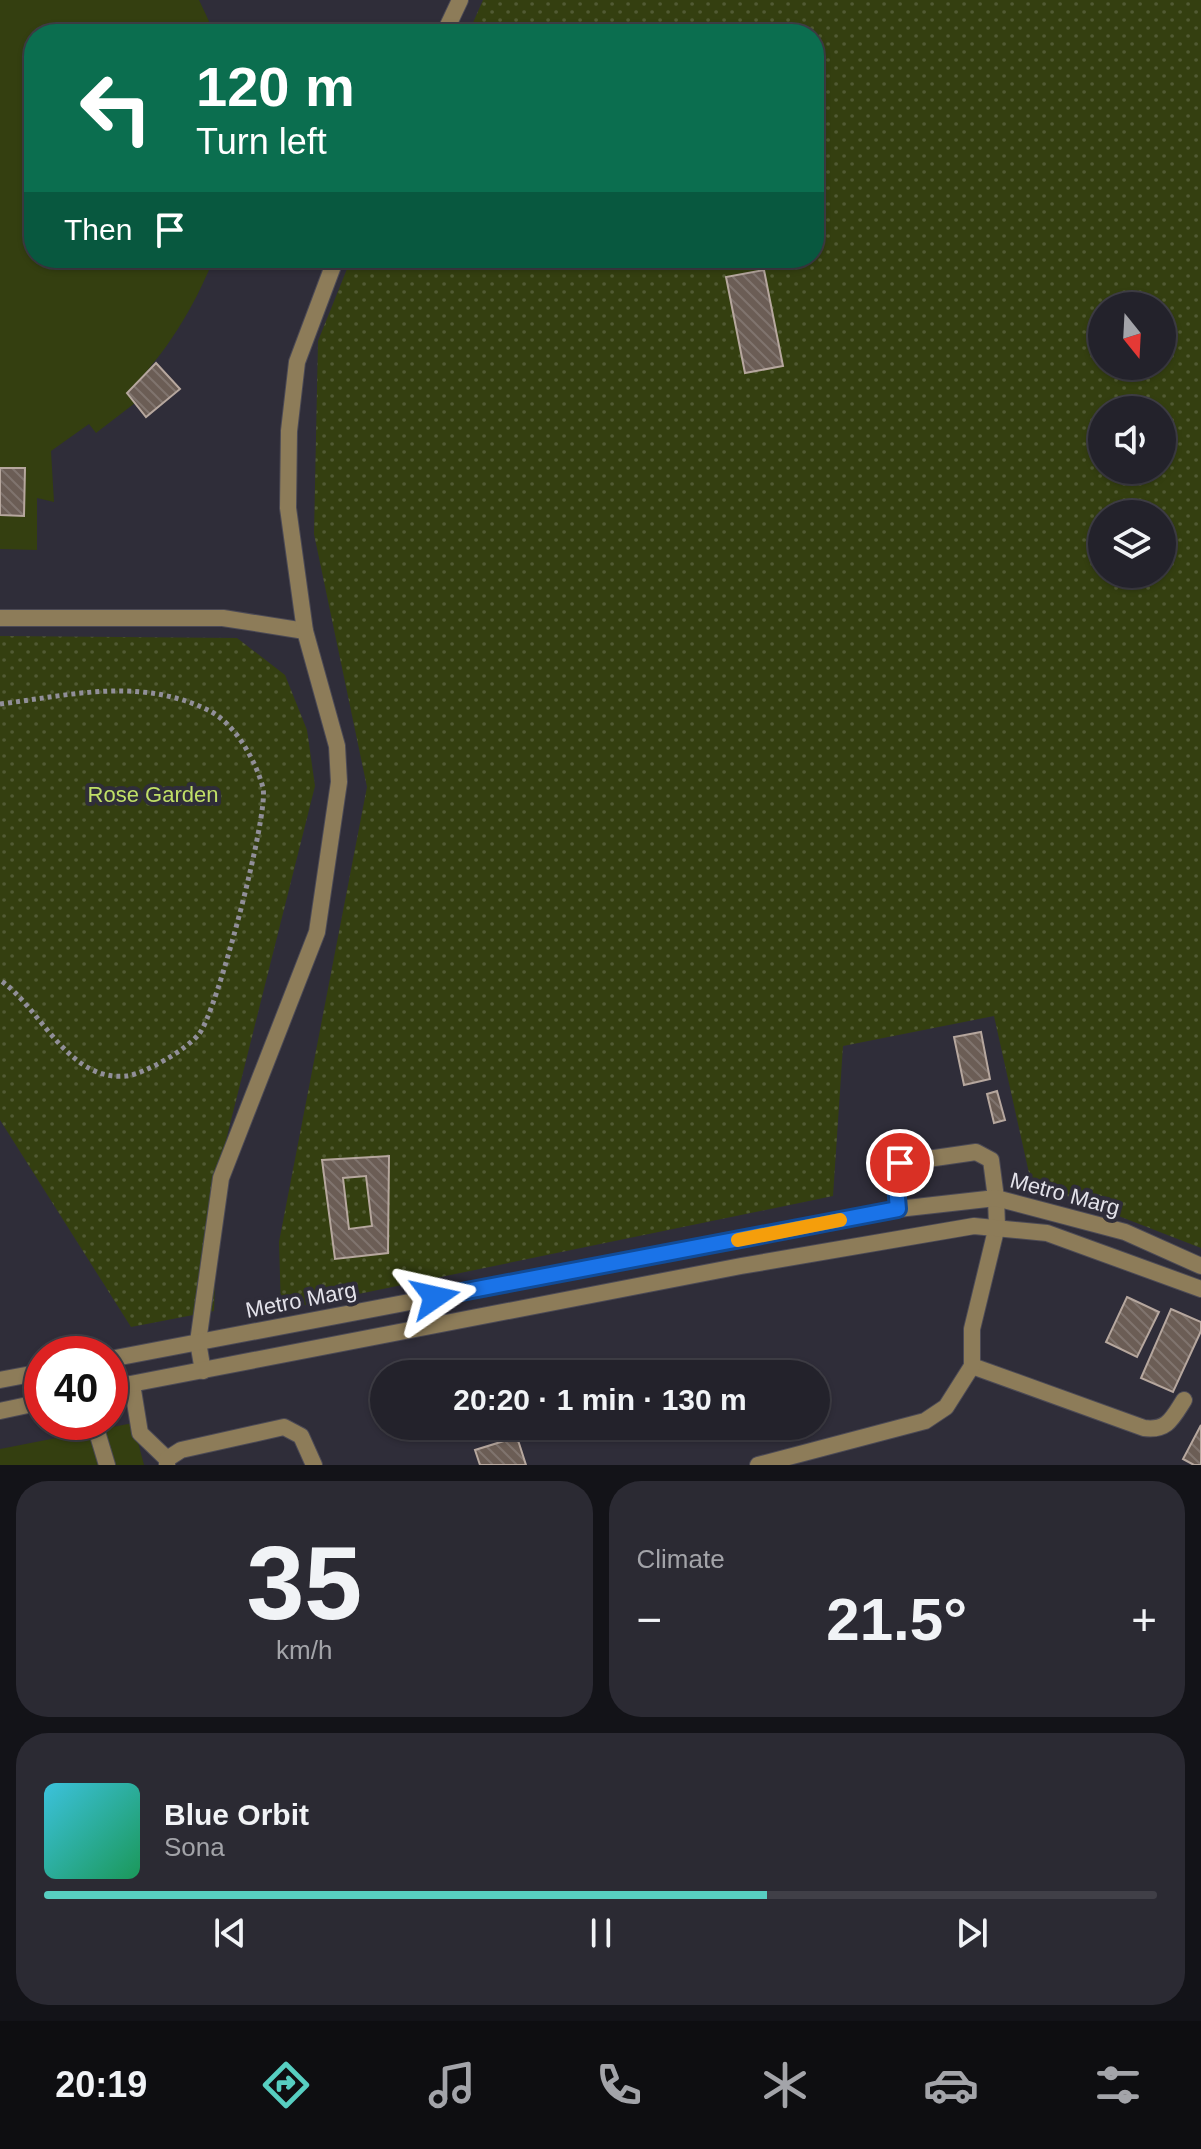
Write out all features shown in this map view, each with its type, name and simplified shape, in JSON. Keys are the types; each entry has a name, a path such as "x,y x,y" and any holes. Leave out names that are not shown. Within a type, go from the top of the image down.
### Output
{"street":[{"path":"449,24 460,0"},
{"path":"203,1371 198,1342 221,1178 317,932 340,762 305,631 288,508 289,431 297,362 332,268"},
{"path":"0,618 223,618 305,631"},
{"path":"758,1465 925,1421 946,1407 972,1366 972,1329 997,1226 991,1160 976,1152 900,1163 895,1174 898,1209"},
{"name":"Metro Marg","path":"128,1356 898,1209 996,1198 1125,1232 1201,1266"},
{"name":"Metro Marg","path":"128,1385 861,1244 974,1226 1047,1233 1201,1289"},
{"path":"972,1366 1144,1428 1159,1430 1170,1423 1184,1400"},
{"path":"0,1380 24,1375"},
{"path":"132,1384 140,1433 167,1462 181,1450 284,1427 301,1436 314,1465"},
{"path":"0,1411 24,1406"},
{"path":"99,1440 107,1465"}],"path":[{"path":"0,704 92,689 151,691 211,711 245,745 264,791 234,934 214,1001 200,1033 168,1059 127,1076 97,1072 70,1053 0,980"}],"green space":[{"path":"0,0 199,0 210,24 24,24 24,268 209,268 177,330 127,393 135,403 96,433 89,424 51,451 54,502 37,498 37,550 0,549"},
{"path":"483,0 1201,0 1201,1248 1031,1182 994,1016 843,1046 833,1196 281,1310 279,1242 367,787 314,534 318,341 348,268 824,268 824,24 472,24"},
{"name":"Rose Garden","path":"0,636 237,638 285,675 307,730 315,786 219,1168 214,1311 131,1327 0,1120"},
{"path":"133,1423 144,1465 0,1465 0,1449 46,1440 128,1440 128,1424"}],"building":[{"path":"764,270 783,366 745,373 726,277"},
{"path":"156,363 180,389 146,417 127,393"},
{"path":"0,468 25,468 24,516 0,515"},
{"path":"981,1032 990,1079 964,1085 954,1037"},
{"path":"997,1091 1005,1120 994,1123 987,1094"},
{"path":"389,1156 388,1253 335,1259 322,1160","holes":["366,1176 372,1226 349,1229 343,1178"]},
{"path":"1127,1297 1159,1312 1137,1357 1106,1342"},
{"path":"1171,1309 1201,1322 1201,1331 1173,1392 1141,1378"},
{"path":"1201,1425 1201,1465 1194,1465 1183,1459"},
{"path":"507,1440 518,1440 526,1465 480,1465 475,1450"}],"slow traffic":[{"path":"738,1240 840,1220"}],"route":[{"path":"435,1297 898,1209 895,1174 900,1163"}]}
